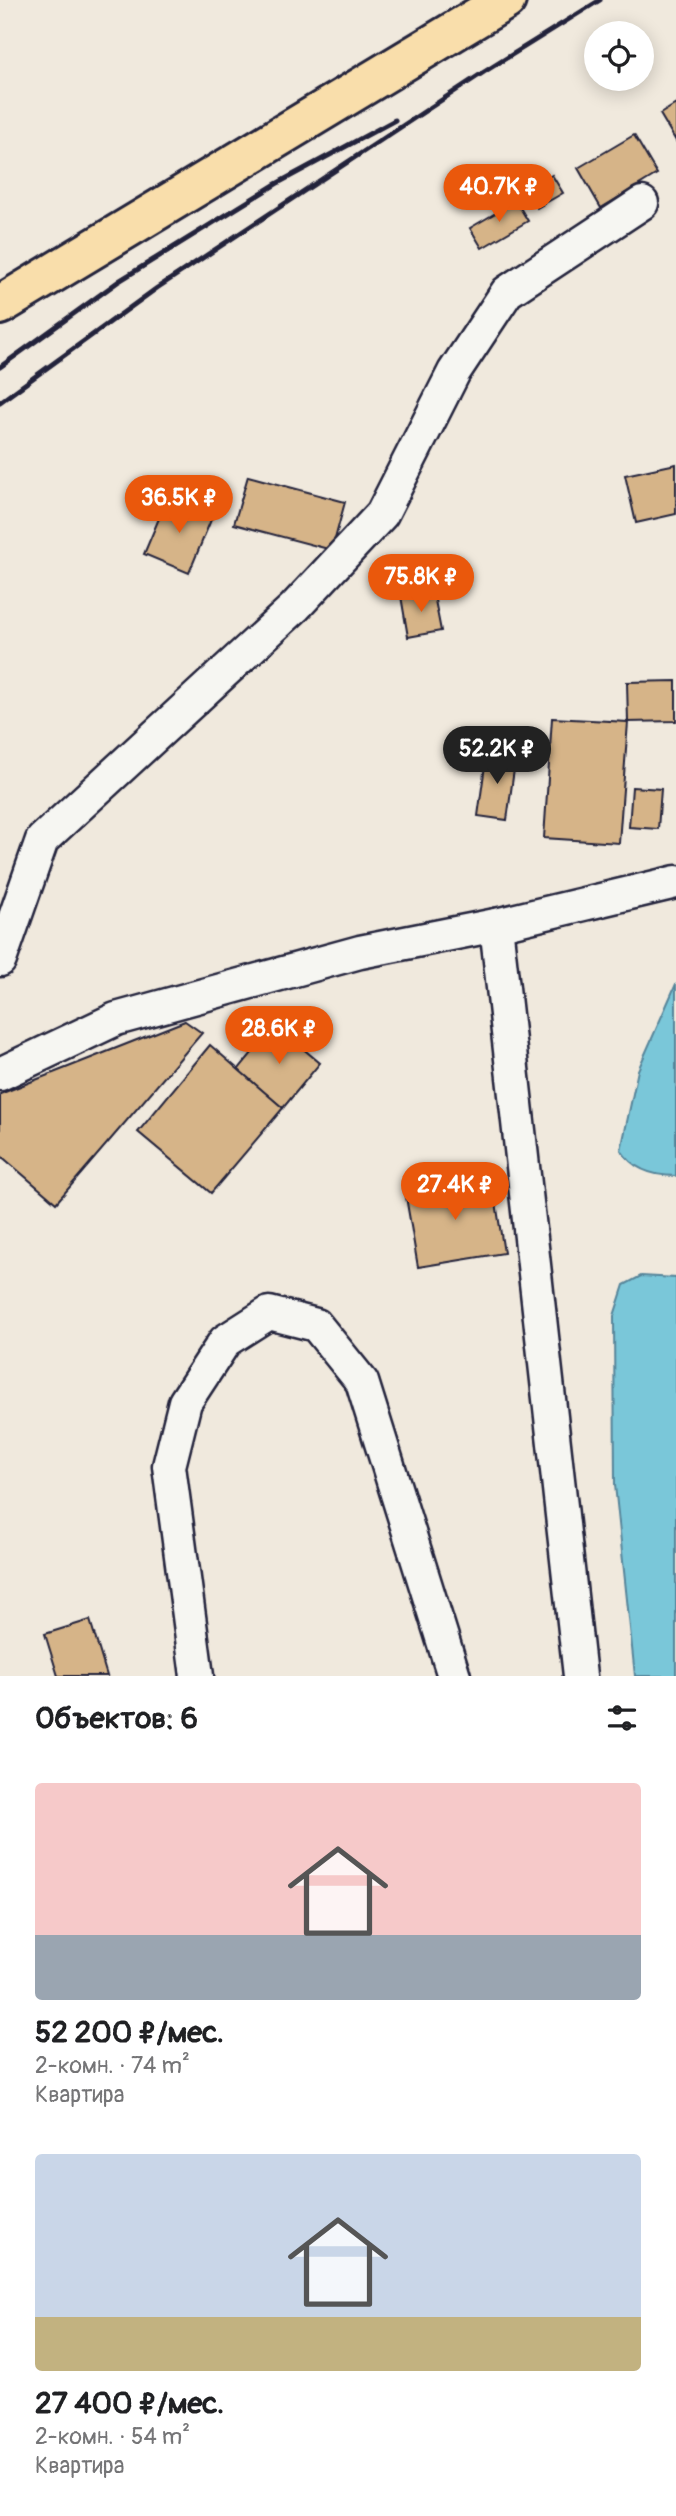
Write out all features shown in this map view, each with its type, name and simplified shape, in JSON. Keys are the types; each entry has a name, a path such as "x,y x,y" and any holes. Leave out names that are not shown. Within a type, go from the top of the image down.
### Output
{"main road":[{"path":"0,305 506,0"}],"lane":[{"path":"0,960 42,840 295,607 382,514 454,372 507,292 642,203"},
{"path":"0,1074 116,1019 360,953 496,925 676,882"},
{"path":"496,925 580,1676"},
{"path":"197,1676 170,1466 185,1402 225,1341 269,1313 316,1325 362,1382 454,1676"}],"water":[{"path":"676,984 676,1176 659,1175 644,1170 631,1162 621,1150 638,1070"},
{"path":"641,1276 676,1278 676,1676 635,1676 615,1485 614,1316 624,1285"}],"building":[{"path":"676,104 676,141 660,114"},
{"path":"634,135 657,174 601,208 578,168"},
{"path":"552,175 563,193 537,208 527,191"},
{"path":"516,201 528,221 482,248 470,228"},
{"path":"676,464 676,514 636,523 625,475"},
{"path":"248,476 345,502 332,550 234,524"},
{"path":"168,497 213,515 189,573 144,554"},
{"path":"433,590 441,631 408,637 401,596"},
{"path":"676,681 676,721 628,722 627,682"},
{"path":"552,718 628,722 619,843 544,838"},
{"path":"487,751 516,755 507,820 478,816"},
{"path":"632,787 661,789 658,829 629,827"},
{"path":"185,1021 202,1033 56,1203 0,1155 0,1094"},
{"path":"275,1025 320,1063 283,1108 238,1070"},
{"path":"210,1045 283,1108 211,1193 138,1132"},
{"path":"492,1177 504,1253 418,1267 405,1191"},
{"path":"90,1620 107,1676 58,1676 45,1634"}],"railway":[{"path":"0,402 157,288 484,72 600,0"},
{"path":"0,367 119,281 276,184 395,120"}]}
